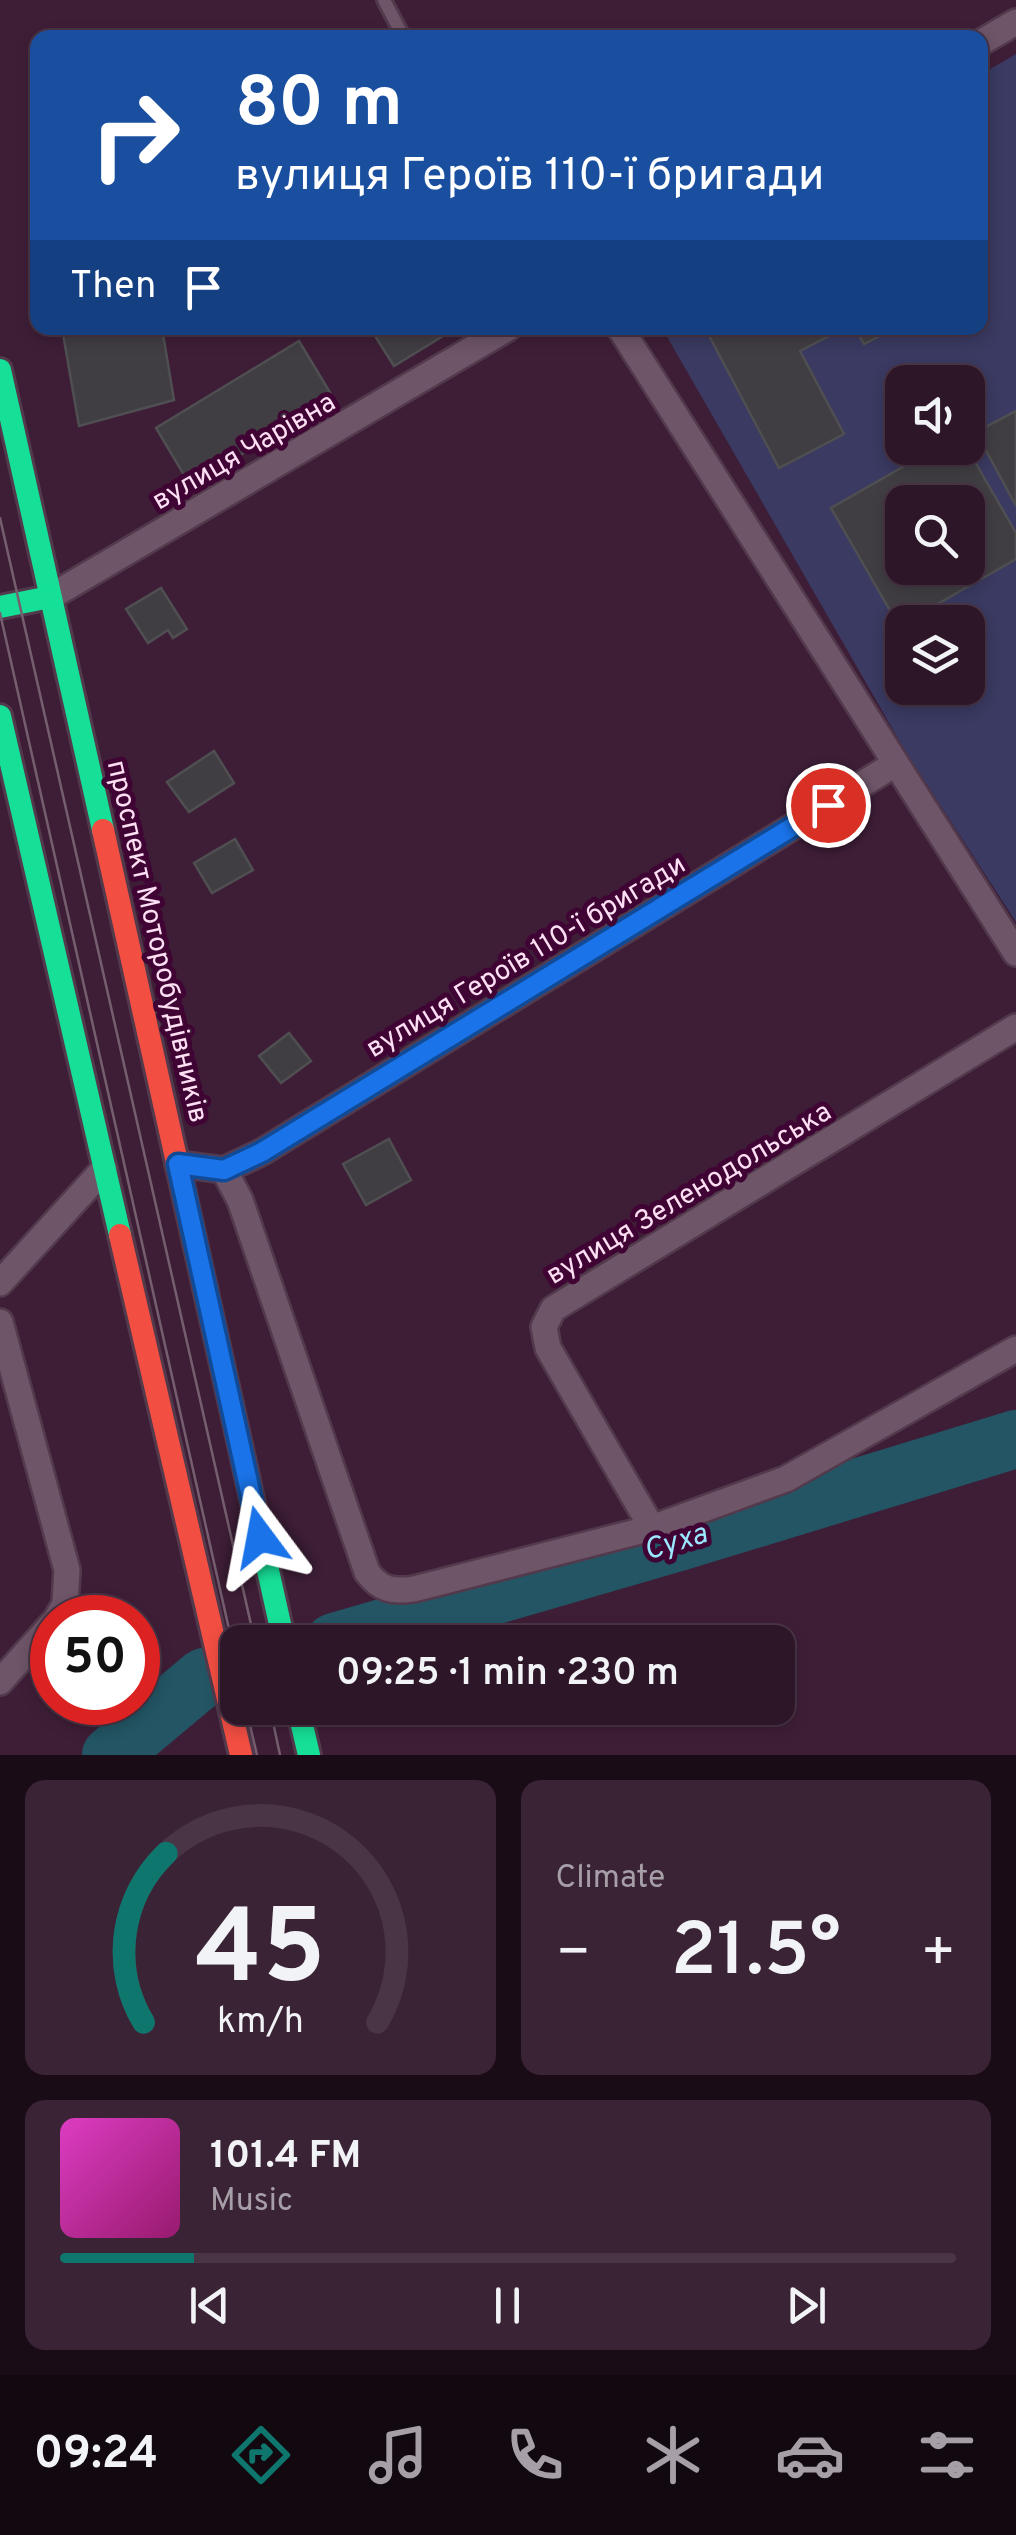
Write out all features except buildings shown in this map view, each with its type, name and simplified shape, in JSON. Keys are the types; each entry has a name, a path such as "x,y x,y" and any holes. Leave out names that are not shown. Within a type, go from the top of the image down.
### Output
{"main road":[{"name":"проспект Моторобудівників","path":"0,370 280,1625"},
{"name":"вулиця Чарівна","path":"0,607 50,597"},
{"path":"0,716 240,1755"},
{"path":"302,1725 308,1755"}],"street":[{"path":"988,38 1016,22"},
{"name":"вулиця Чарівна","path":"50,597 496,335"},
{"path":"624,335 1016,953"},
{"name":"вулиця Героїв 110-ї бригади","path":"224,1170 262,1152 895,764"},
{"name":"вулиця Зеленодольська","path":"652,1528 548,1348 544,1327 553,1310 1016,1028"},
{"path":"178,1164 224,1170 240,1200 367,1572 380,1587 397,1592 652,1528 786,1479 1016,1349"},
{"path":"0,1284 104,1169"},
{"path":"0,1322 67,1570 66,1595"},
{"path":"0,1682 30,1649"}],"lane":[{"path":"384,0 400,30"}],"shaded area":[{"path":"1016,54 1016,922 907,754 666,335 988,335 988,70"}],"waterway":[{"name":"Суха","path":"393,1625 1016,1439"},
{"name":"Суха","path":"111,1755 204,1677 220,1673"}],"tram line":[{"path":"0,518 251,1625"},
{"path":"0,613 228,1625"},
{"path":"250,1725 257,1755"},
{"path":"274,1725 280,1755"}],"traffic: fast":[{"path":"0,370 103,830"},
{"path":"0,607 50,597"},
{"path":"0,716 120,1235"},
{"path":"205,1288 280,1625"},
{"path":"302,1725 309,1755"}],"traffic: jam":[{"path":"103,830 205,1288"},
{"path":"120,1235 241,1755"}],"route":[{"path":"260,1537 178,1164 224,1170 262,1152 828,805"}]}
